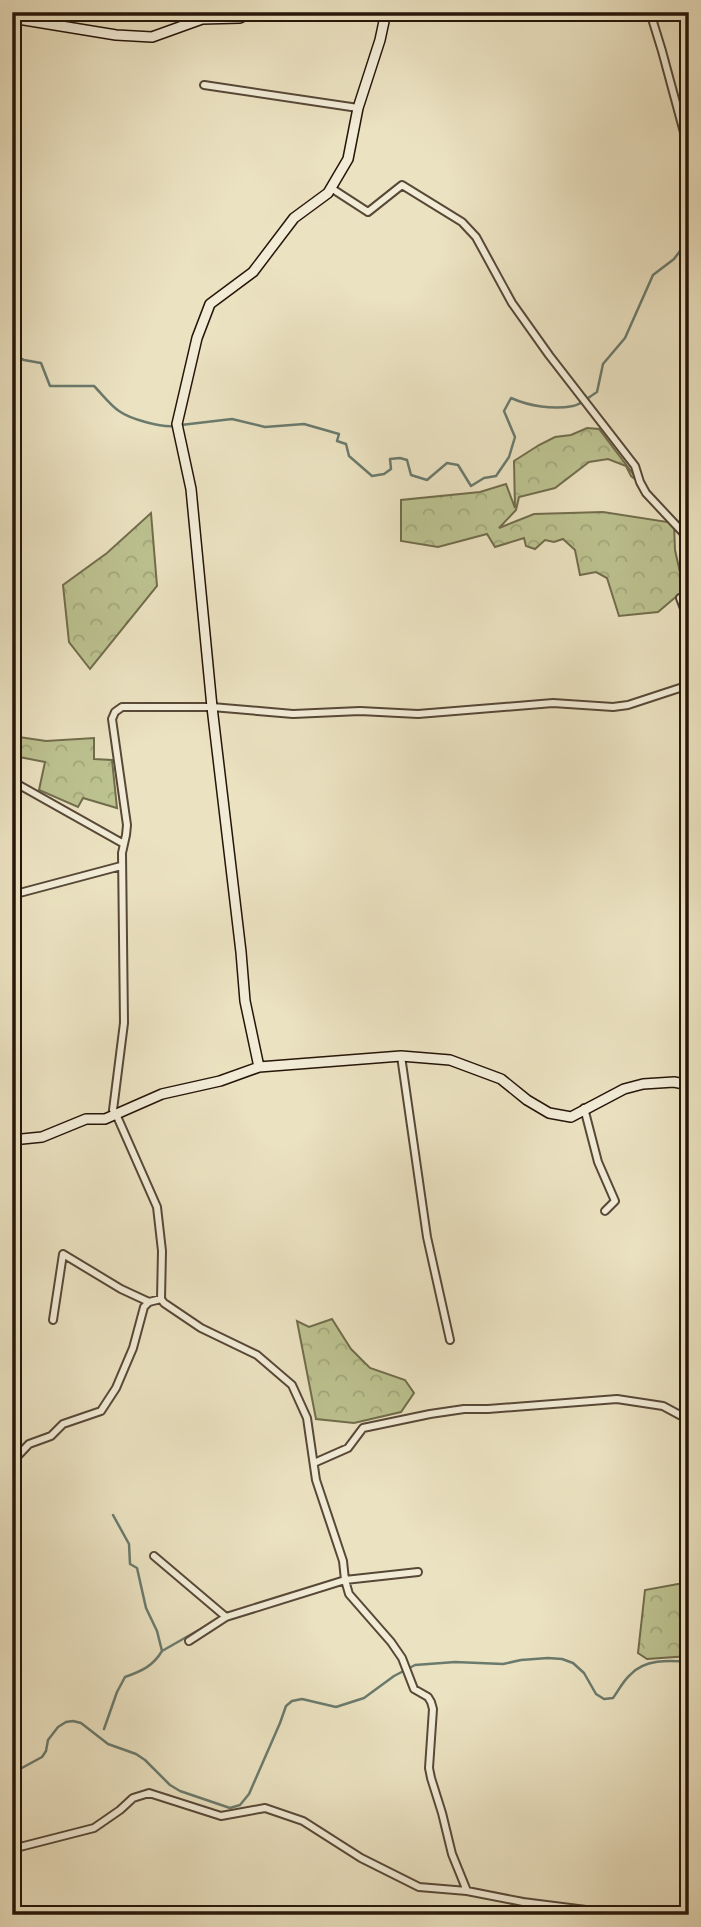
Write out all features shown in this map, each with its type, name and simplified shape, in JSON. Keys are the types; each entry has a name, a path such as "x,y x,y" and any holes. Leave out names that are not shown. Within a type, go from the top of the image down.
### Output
{"street":[{"path":"12,18 116,35 152,37 202,19 240,18 252,12"},
{"path":"259,1067 245,1001 191,489 177,424 197,338 210,303 253,272 294,218 328,193 348,159 358,108 386,12"},
{"path":"650,12 689,151"},
{"path":"204,85 358,108"},
{"path":"331,188 368,212 402,185 462,222 476,237 512,303 635,466 646,493 689,539"},
{"path":"689,596 680,598 689,622"},
{"path":"680,687 689,677"},
{"path":"467,1891 452,1854 429,1768 433,1709 431,1702 428,1697 414,1689 402,1658 349,1594 343,1561 316,1480 307,1418 292,1385 257,1355 201,1328 161,1299 162,1251 157,1207 113,1111 124,1023 121,853 126,835 113,719 115,712 122,707 212,707 293,714 360,711 418,714 553,703 613,707 628,705 689,685"},
{"path":"12,781 124,844"},
{"path":"12,895 121,866"},
{"path":"401,1056 427,1237 450,1340"},
{"path":"12,1140 42,1137 86,1119 105,1119 162,1094 220,1081 259,1067 401,1056 450,1060 501,1079 527,1100 549,1113 571,1117 624,1089 643,1084 674,1082 689,1085"},
{"path":"584,1108 598,1163 615,1201 605,1211"},
{"path":"52,1321 63,1254 121,1289 149,1302"},
{"path":"12,1462 29,1444 51,1436 63,1424 102,1411 116,1388 133,1348 144,1307 149,1302 161,1299"},
{"path":"314,1463 348,1448 363,1427 464,1409 617,1399 663,1406 689,1420"},
{"path":"154,1556 226,1617"},
{"path":"189,1641 226,1617 345,1580 418,1572"},
{"path":"12,1849 94,1828 133,1798 149,1793 221,1816 265,1808 303,1821 361,1858 419,1886 586,1910 595,1915"}],"green space":[{"path":"587,428 599,429 640,483 631,476 626,466 608,459 589,462 555,488 519,497 516,510 499,528 534,514 603,512 674,523 675,550 684,590 658,612 619,616 607,578 596,572 580,575 575,550 563,539 554,542 545,540 535,549 526,546 524,538 495,547 487,534 438,547 401,541 401,500 480,492 506,484 515,508 514,461 555,437 571,435"},
{"path":"151,513 157,586 90,669 69,642 63,585 107,553"},
{"path":"12,736 46,741 94,738 94,759 112,760 117,808 83,798 78,807 39,790 45,762 14,756 12,763"},
{"path":"332,1319 351,1349 370,1368 405,1380 414,1393 401,1412 354,1423 316,1419 297,1321 309,1327"},
{"path":"689,1582 689,1656 647,1659 638,1653 645,1590"}],"waterway":[{"path":"181,425 232,419 265,427 304,424 339,434 337,441 346,444 349,456 372,476 384,474 391,469 390,459 400,458 407,460 411,475 427,480 447,463 458,465 471,486 484,478 496,476 509,457 515,437 504,411 511,398 557,408 579,404 597,392 603,364 625,338 653,275 674,259 689,239"},
{"path":"12,355 41,363 50,386 94,386 112,406 124,414 154,424 175,426"},
{"path":"104,1729 125,1677 137,1673 155,1661 162,1651 157,1631 146,1608 137,1568 130,1564 129,1544 113,1515"},
{"path":"162,1651 211,1623"},
{"path":"12,1777 20,1769 42,1757 48,1740 58,1727 73,1721 81,1723 108,1744 136,1754 180,1791 230,1808 240,1805 249,1794 286,1706 292,1701 302,1699 336,1707 364,1698 394,1676 415,1665 455,1662 503,1664 548,1658 573,1663 584,1673 596,1694 604,1699 613,1698 628,1677 642,1666 665,1661 689,1662"}]}
